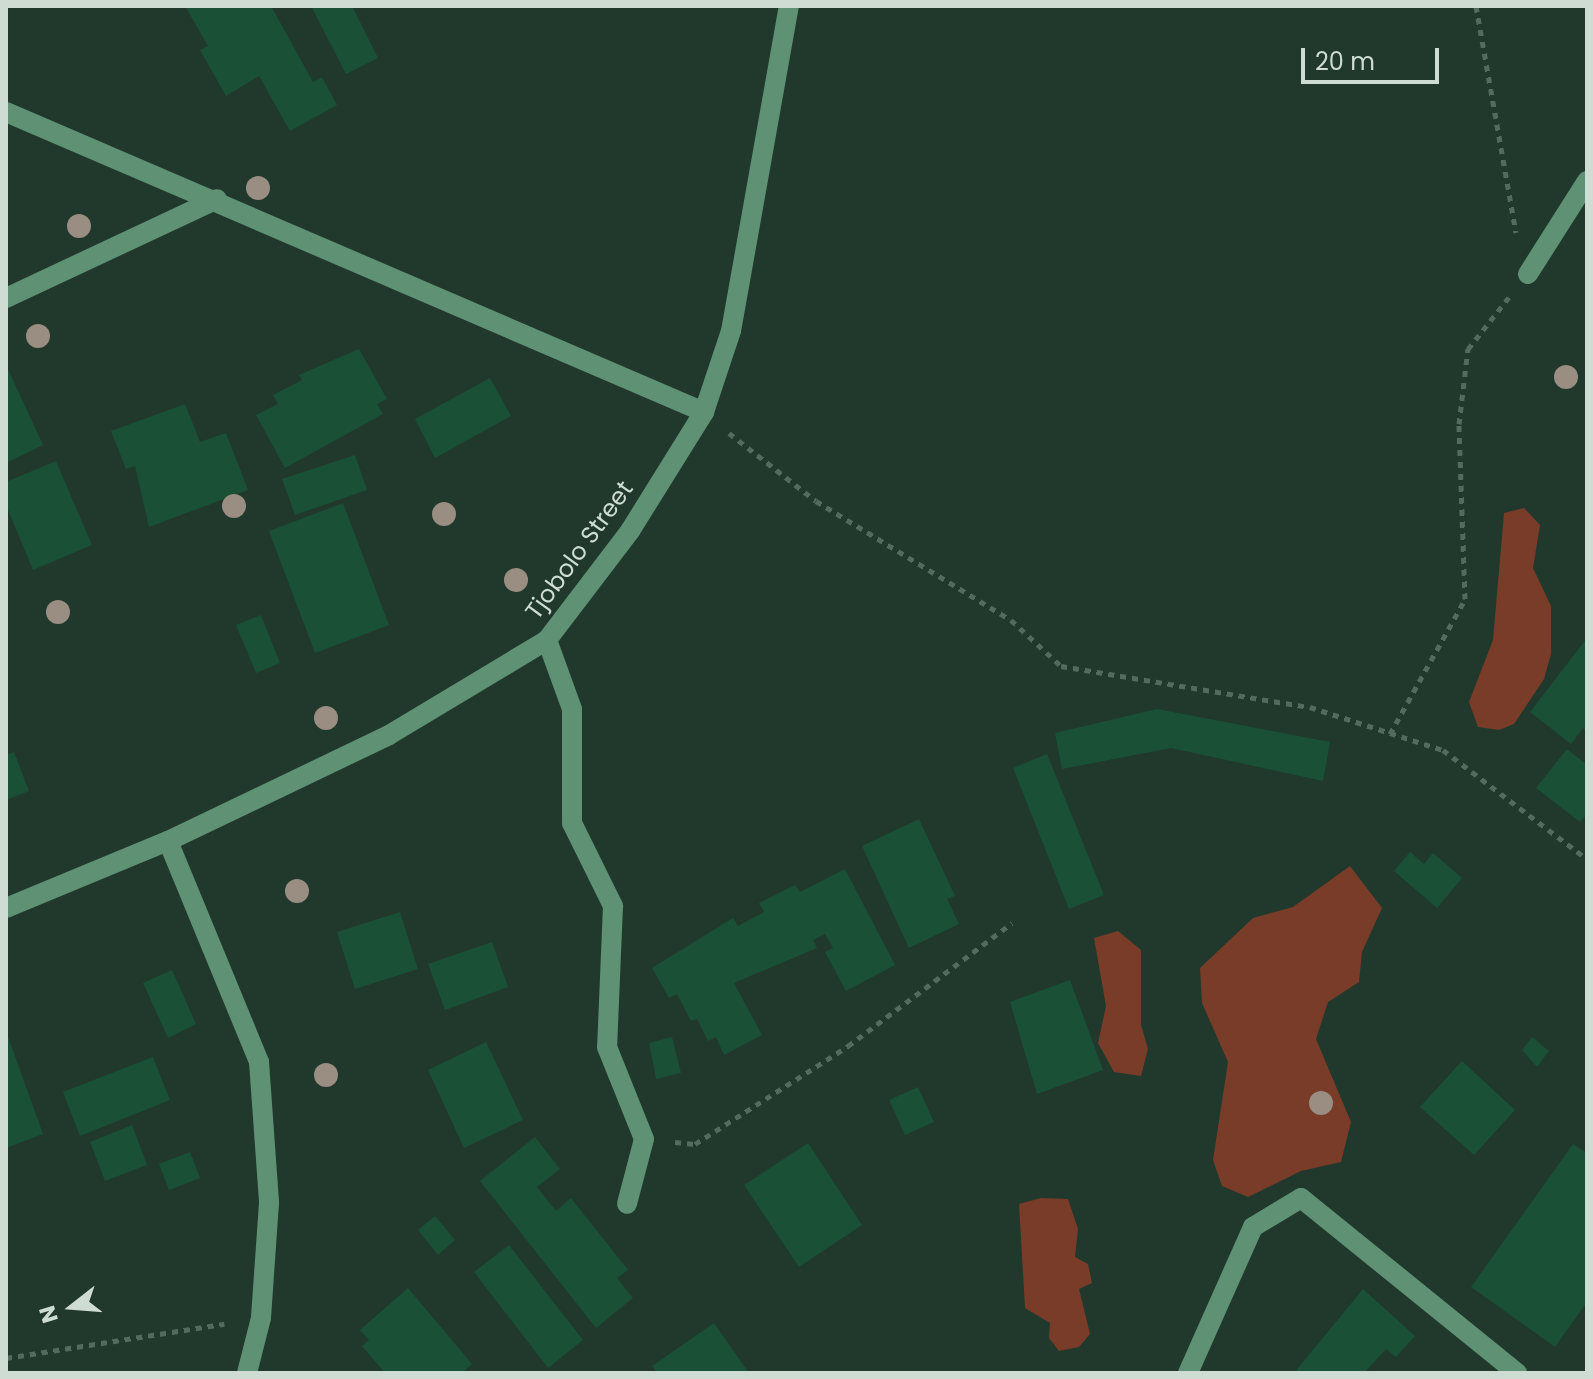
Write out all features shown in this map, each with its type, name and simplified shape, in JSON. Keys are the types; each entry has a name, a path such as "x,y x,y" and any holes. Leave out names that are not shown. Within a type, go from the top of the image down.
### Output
{"street":[{"name":"Tjobolo Street","path":"6,908 168,841 389,735 547,640 630,531 704,412 731,331 789,6"},
{"path":"6,112 217,199 704,412"},
{"path":"1528,274 1587,181"},
{"path":"6,298 217,199"},
{"path":"547,640 572,709 572,823 613,906 607,1047 644,1139 627,1204"},
{"path":"168,841 259,1062 269,1203 261,1318 247,1373"},
{"path":"1188,1373 1253,1227 1301,1198 1517,1373"}],"path":[{"path":"1390,734 1465,599 1459,424 1468,349 1528,274 1504,189 1476,6"},
{"path":"704,412 816,501 1011,620 1061,666 1310,707 1443,750 1587,859"},
{"path":"644,1139 695,1144 848,1046 1012,923"},
{"path":"6,1358 261,1318"}],"shaded area":[{"path":"1524,508 1540,525 1533,568 1551,606 1551,654 1544,679 1514,724 1499,730 1478,727 1469,702 1493,640 1504,513"},
{"path":"1350,866 1382,908 1362,952 1359,982 1328,1002 1316,1039 1351,1122 1341,1162 1301,1171 1248,1197 1222,1186 1213,1160 1228,1062 1202,1003 1200,968 1253,918 1293,907"},
{"path":"1118,931 1141,950 1141,1025 1148,1049 1141,1076 1114,1072 1098,1043 1106,1006 1094,938"},
{"path":"1041,1198 1068,1199 1078,1229 1075,1257 1088,1264 1092,1283 1079,1289 1090,1334 1079,1347 1059,1351 1049,1338 1050,1323 1025,1308 1019,1204"}],"building":[{"path":"185,6 271,6 313,82 322,77 337,105 290,131 259,76 226,96 200,50 208,46"},
{"path":"311,6 352,6 378,58 346,74"},
{"path":"359,349 387,399 377,404 383,414 285,468 256,415 278,404 273,395 302,380 299,375"},
{"path":"6,365 43,445 6,463"},
{"path":"490,378 511,416 435,458 415,419"},
{"path":"185,404 200,442 226,433 248,490 149,527 135,466 126,469 111,431"},
{"path":"355,455 367,490 295,515 282,479"},
{"path":"56,461 92,545 33,570 6,505 6,482"},
{"path":"343,503 389,625 315,653 269,531"},
{"path":"261,615 280,663 256,673 236,625"},
{"path":"1587,638 1587,731 1583,728 1571,744 1530,712"},
{"path":"1157,709 1330,742 1323,781 1171,748 1062,769 1055,733"},
{"path":"1567,749 1587,765 1587,814 1580,822 1536,788"},
{"path":"14,752 29,791 6,800 6,755"},
{"path":"1047,754 1104,895 1069,909 1013,768"},
{"path":"919,819 955,896 947,899 959,924 909,948 862,846"},
{"path":"1410,852 1424,864 1433,853 1462,878 1437,908 1394,871"},
{"path":"845,869 895,965 846,991 825,952 833,948 825,934 813,940 817,948 734,983 762,1035 724,1055 716,1037 708,1041 697,1019 691,1021 677,994 669,998 652,968 733,918 738,926 764,912 759,903 795,885 800,892"},
{"path":"400,912 418,969 355,989 337,932"},
{"path":"492,942 508,987 445,1010 428,964"},
{"path":"172,970 196,1024 168,1038 143,983"},
{"path":"1070,980 1103,1070 1037,1094 1010,1002"},
{"path":"6,1031 43,1134 6,1148"},
{"path":"672,1037 681,1073 656,1079 649,1043"},
{"path":"1532,1037 1549,1051 1537,1067 1522,1050"},
{"path":"486,1042 523,1120 464,1148 428,1070"},
{"path":"153,1057 170,1100 80,1136 63,1092"},
{"path":"1462,1061 1515,1110 1474,1155 1420,1107"},
{"path":"918,1087 934,1122 905,1135 889,1100"},
{"path":"132,1125 147,1165 105,1181 90,1142"},
{"path":"535,1137 560,1169 537,1187 556,1211 571,1198 628,1270 617,1278 633,1298 596,1328 480,1181"},
{"path":"808,1143 862,1225 799,1267 744,1185"},
{"path":"1573,1144 1587,1153 1587,1302 1555,1347 1471,1287"},
{"path":"190,1152 200,1178 169,1190 159,1164"},
{"path":"435,1216 455,1240 438,1255 418,1230"},
{"path":"509,1245 583,1340 548,1368 474,1272"},
{"path":"408,1288 472,1364 462,1373 385,1373 362,1346 369,1340 360,1330"},
{"path":"1363,1289 1415,1336 1396,1357 1386,1349 1364,1373 1294,1373"},
{"path":"714,1323 749,1373 657,1373 652,1366"}]}
